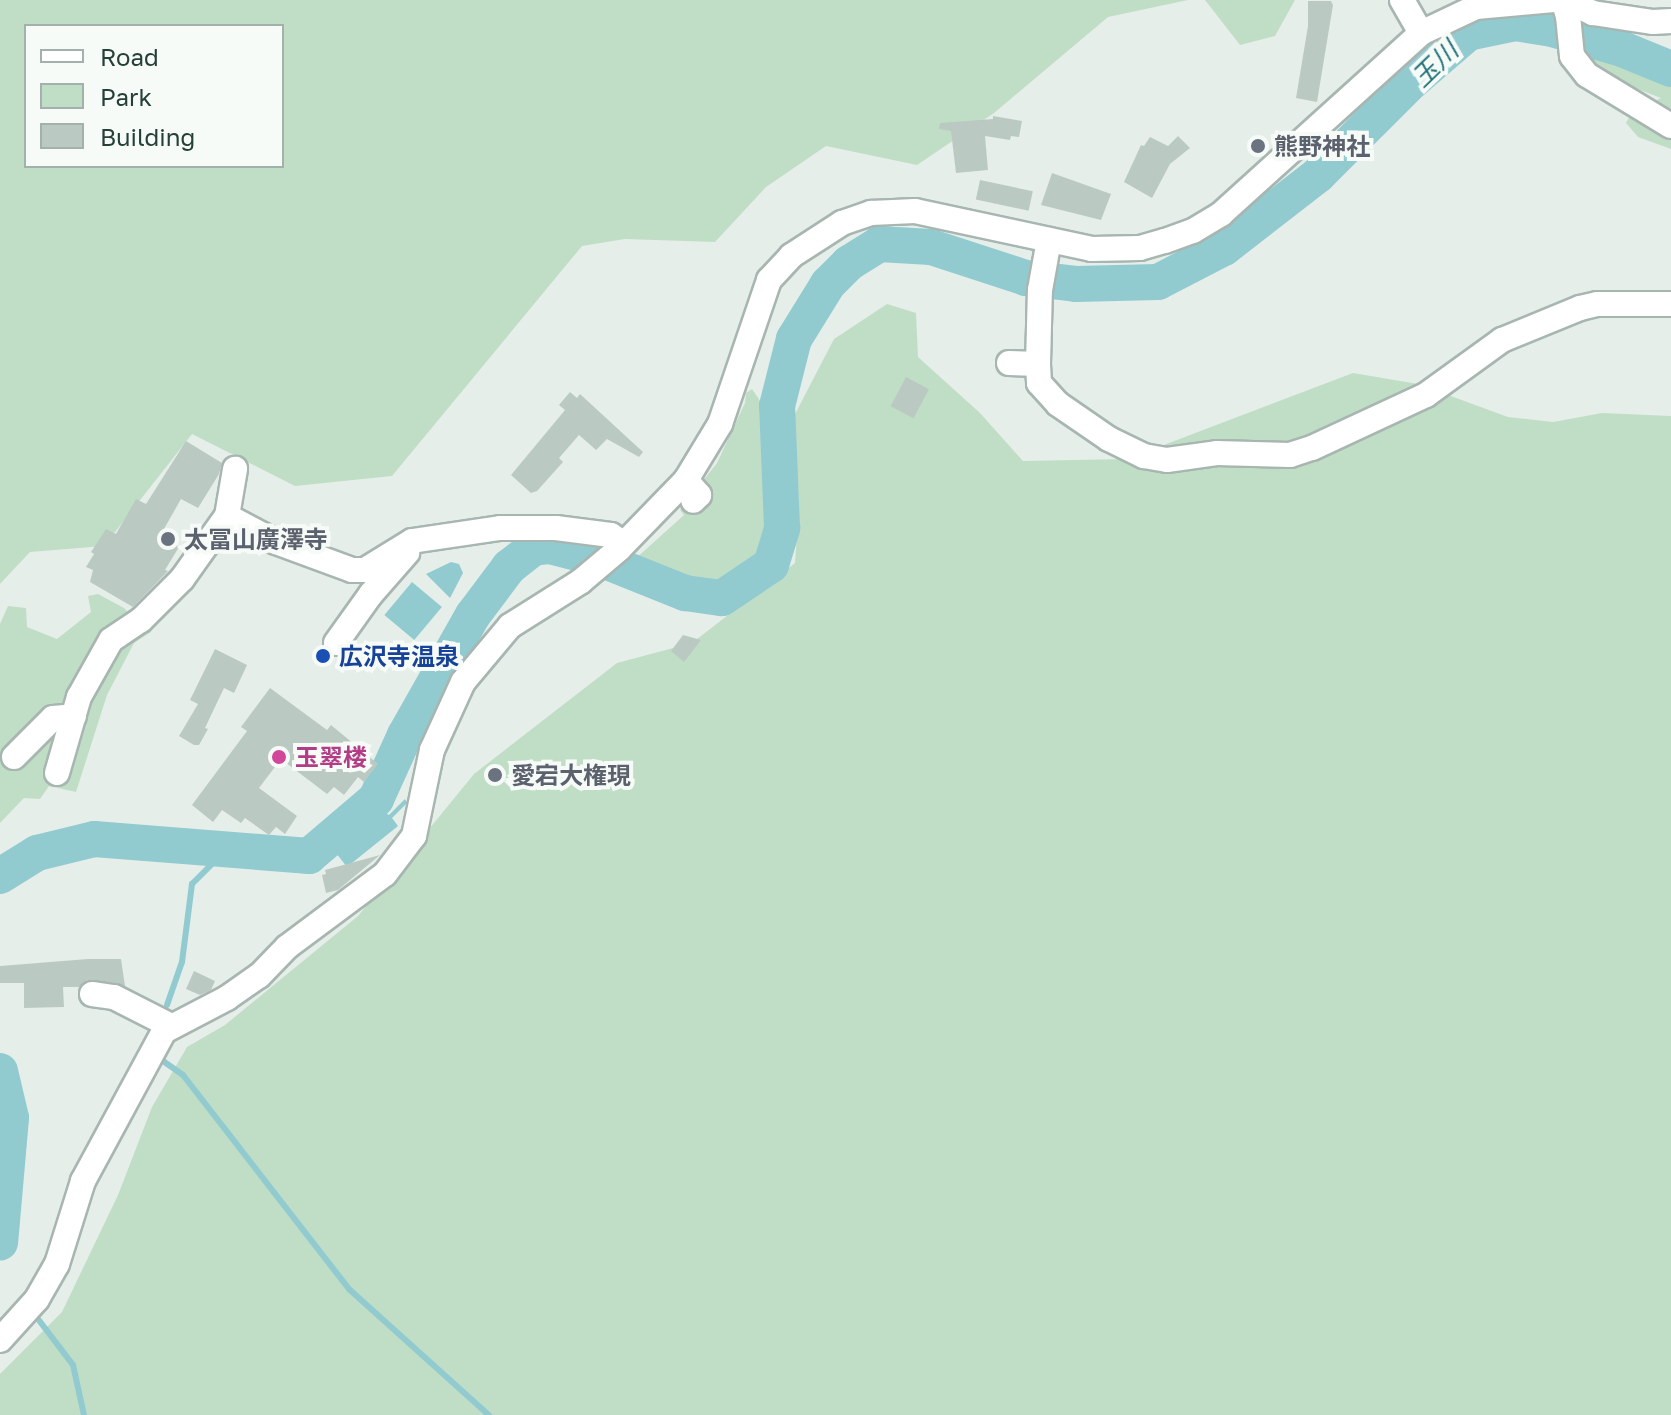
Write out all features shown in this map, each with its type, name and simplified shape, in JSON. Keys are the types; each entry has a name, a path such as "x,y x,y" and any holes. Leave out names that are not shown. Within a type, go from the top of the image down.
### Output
{"street":[{"path":"1402,0 1421,33"},
{"path":"1563,4 1572,56 1587,75 1671,126"},
{"path":"0,1340 37,1299 57,1264 83,1181 164,1031 227,998 259,976 287,947 385,874 414,836 432,750 463,682 510,626 580,582 689,491 720,424 769,280 811,240 871,213 915,211 1108,250 1140,248 1193,231 1221,214 1421,33 1476,7 1563,4 1593,13 1653,22 1671,21"},
{"path":"1049,240 1042,282 1039,383 1058,404 1109,439 1144,456 1167,460 1217,453 1290,455 1416,401 1502,340 1580,308 1597,304 1671,304"},
{"path":"1009,363 1038,364"},
{"path":"57,773 79,697 111,640 141,620 174,589 227,516 235,469"},
{"path":"227,516 276,542 352,570 365,570 404,544 420,539 522,526 611,535 620,546"},
{"path":"336,643 371,594 420,539"},
{"path":"14,757 53,718 74,716"},
{"path":"92,994 114,997 171,1026"}],"green space":[{"path":"0,0 1188,0 1108,17 994,113 917,165 826,146 766,187 715,242 625,239 582,246 392,476 295,486 192,434 104,546 30,552 0,584"},
{"path":"1205,0 1295,0 1275,36 1240,45"},
{"path":"1609,48 1671,72 1671,149 1638,137 1626,123 1631,114 1661,98 1593,72 1593,54"},
{"path":"887,304 916,313 918,357 980,413 1023,461 1127,459 1353,373 1418,384 1508,417 1553,422 1602,413 1671,416 1671,1415 0,1415 0,1374 62,1312 118,1195 152,1107 187,1047 225,1025 358,916 474,774 617,663 692,643 795,563 799,507 794,416 834,339"},
{"path":"752,389 769,414 768,476 776,509 775,531 769,547 702,590 671,583 634,560 684,515 680,510 717,463 745,403 746,393"},
{"path":"98,594 124,608 134,619 150,623 151,632 134,643 107,695 76,792 49,786 40,799 24,798 0,823 0,624 8,606 26,608 27,627 57,639 91,612 88,596"}],"water":[{"path":"451,562 459,564 463,573 450,598 426,574"},
{"path":"412,582 442,607 414,640 384,615"},
{"path":"405,799 407,803 392,818 398,826 347,867 336,853 386,813 389,815"}],"building":[{"path":"1308,1 1331,1 1333,5 1317,102 1296,98 1308,26"},
{"path":"993,116 1022,121 1019,137 1011,136 1010,140 985,136 988,170 956,173 951,131 939,129 940,123 993,119"},
{"path":"1178,136 1190,148 1170,164 1152,198 1124,182 1141,145 1144,146 1150,137 1168,146"},
{"path":"1052,173 1111,194 1101,220 1041,205"},
{"path":"980,180 1033,191 1029,211 976,200"},
{"path":"906,377 929,389 913,418 891,406"},
{"path":"570,392 577,398 580,394 643,452 639,457 607,439 596,450 579,435 559,458 563,462 537,491 531,493 511,475 565,410 559,405"},
{"path":"186,441 222,463 219,474 198,508 181,499 160,536 179,547 165,570 168,571 133,607 90,582 93,570 86,567 94,554 91,552 106,529 116,534 136,499 146,504"},
{"path":"683,635 701,640 684,662 671,651"},
{"path":"215,649 247,665 234,693 224,688 205,728 208,729 199,745 194,745 179,736 198,704 190,700"},
{"path":"270,688 327,730 331,725 378,764 364,782 358,777 344,795 334,787 327,794 281,759 259,788 297,816 285,834 276,827 269,835 245,818 241,823 222,810 213,822 192,805 247,731 241,727"},
{"path":"380,855 338,890 326,893 322,875 326,874 325,870"},
{"path":"121,959 125,986 87,980 79,987 63,987 64,1007 24,1008 24,983 0,983 0,966"},
{"path":"194,971 215,981 211,990 200,995 186,989"}],"waterway":[{"name":"玉川","path":"0,876 37,853 94,839 309,856 376,799 405,735 473,615 509,567 533,548 550,546 600,559 685,593 722,598 771,565 782,528 777,406 794,339 828,284 849,263 879,244 931,247 1026,278 1076,284 1158,282 1224,248 1318,175 1408,85 1468,33 1515,23 1548,28 1622,49 1671,69"},
{"path":"167,1005 182,962 192,884 227,849"},
{"path":"163,1061 183,1075 350,1290 489,1415"},
{"path":"0,1071 11,1118 0,1243"},
{"path":"38,1319 73,1365 84,1415"}],"place":[{"name":"熊野神社","path":"1258,146"},
{"name":"太冨山廣澤寺","path":"168,539"},
{"name":"広沢寺温泉","path":"323,656"},
{"name":"玉翠楼","path":"279,757"},
{"name":"愛宕大権現","path":"495,775"}]}
